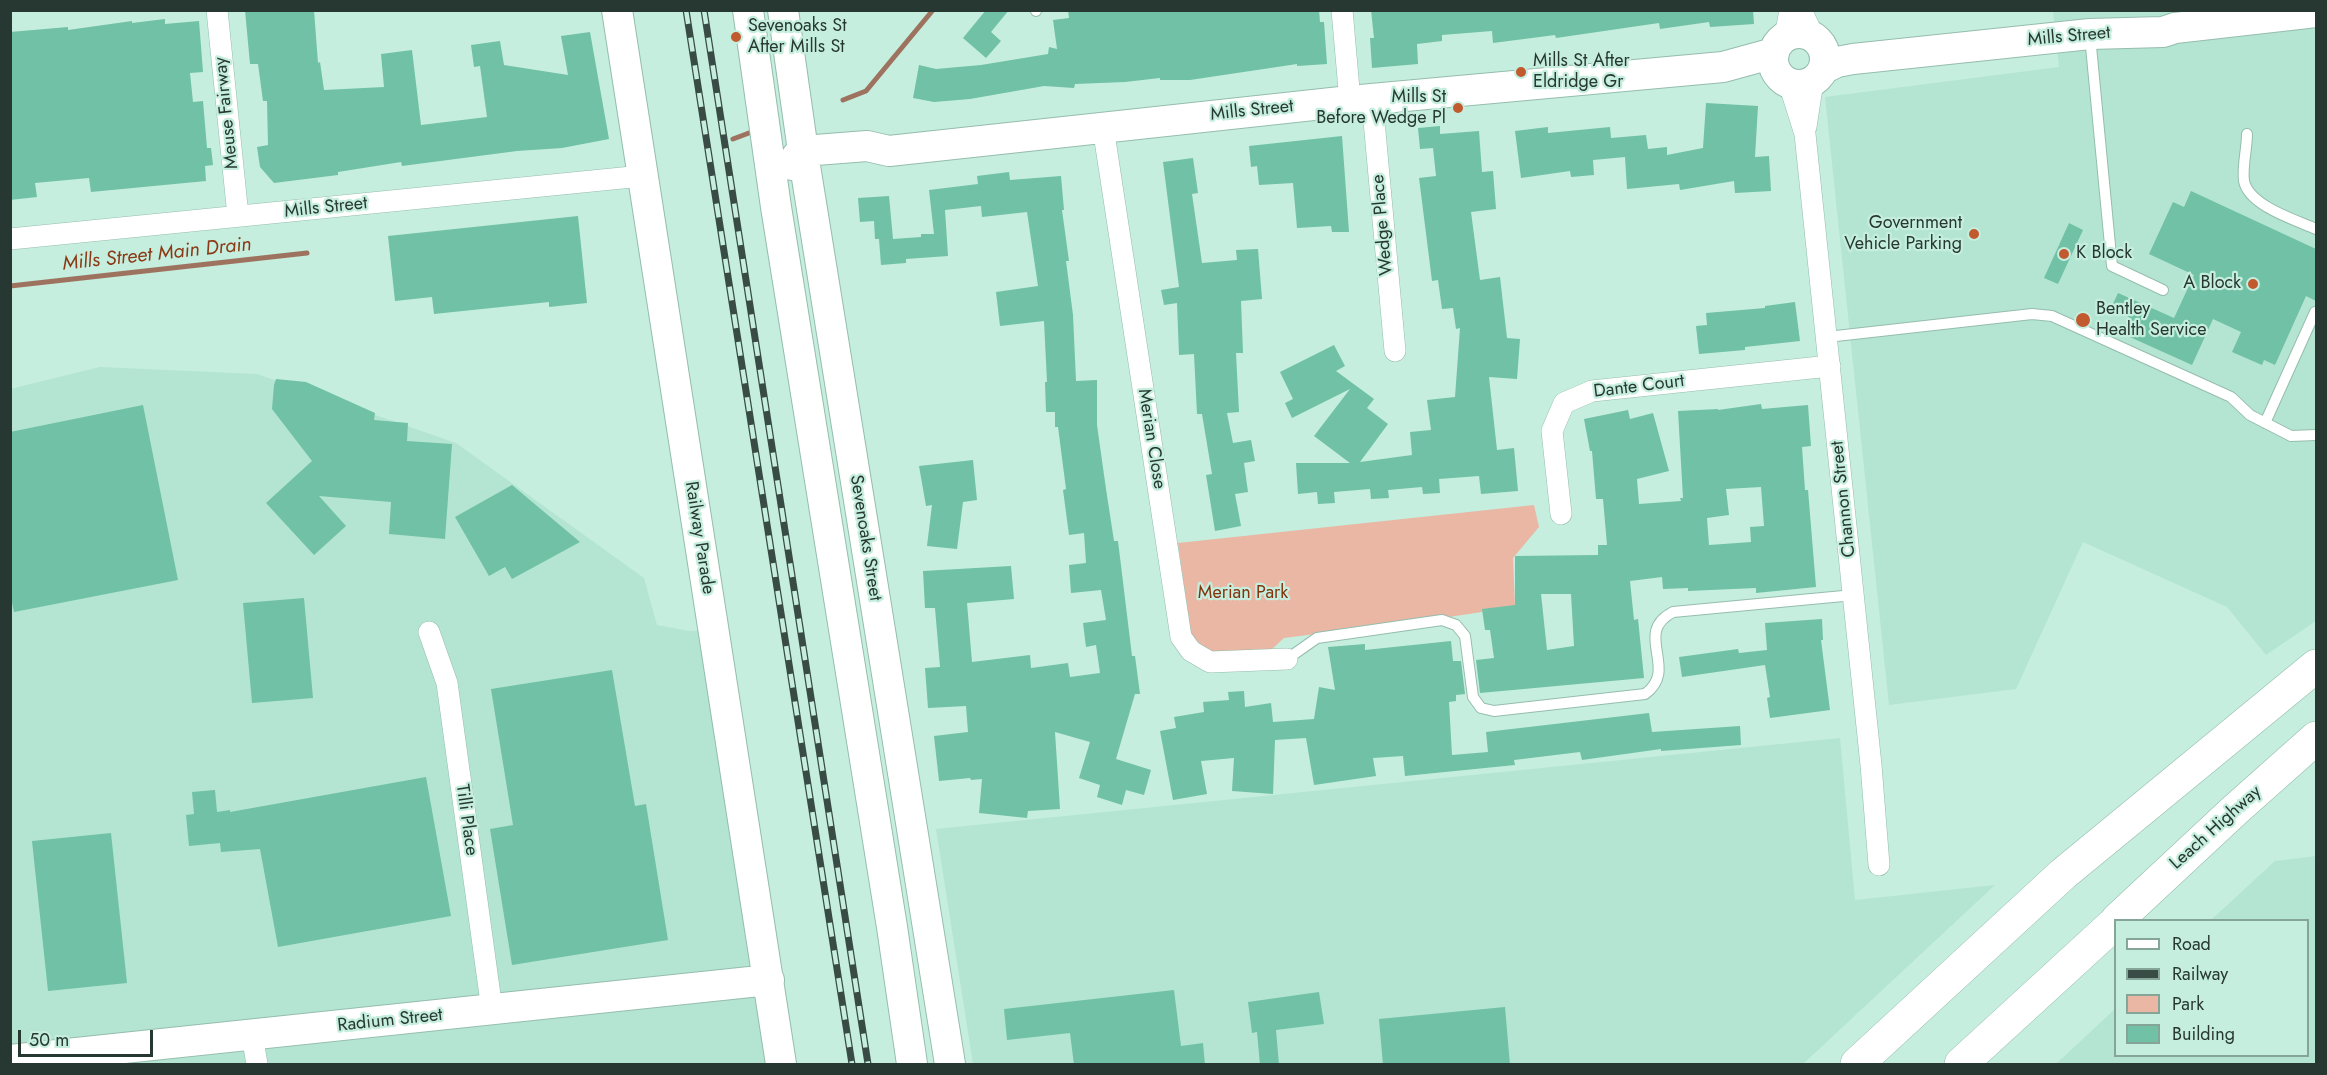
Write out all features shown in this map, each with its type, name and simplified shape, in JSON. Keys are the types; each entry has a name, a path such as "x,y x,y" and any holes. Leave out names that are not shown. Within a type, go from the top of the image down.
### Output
{"highway":[{"path":"1852,1065 2062,874 2308,674"},
{"name":"Leach Highway","path":"2118,919 2316,738"},
{"path":"2235,810 2316,759"},
{"path":"1857,1065 2062,874"},
{"name":"Leach Highway","path":"1961,1065 2114,923"}],"street":[{"name":"Meuse Fairway","path":"217,10 238,216"},
{"name":"Railway Parade","path":"617,10 781,1065"},
{"name":"Sevenoaks Street","path":"748,10 776,207 892,927 912,1065"},
{"name":"Sevenoaks Street","path":"783,10 800,162 950,1065"},
{"name":"Wedge Place","path":"1341,10 1361,100 1395,351"},
{"path":"1799,54 1801,10"},
{"name":"Mills Street","path":"2089,28 2144,10"},
{"path":"2180,10 2186,10"},
{"name":"Mills Street","path":"800,162 867,146 890,151 1361,100 1723,67 1836,46 2089,28 2163,32 2175,28 2316,12"},
{"name":"Channon Street","path":"1799,54 1805,134 1854,595 1879,865"},
{"name":"Merian Close","path":"1103,127 1181,637 1191,651 1210,662 1287,659"},
{"path":"765,132 800,162 776,207"},
{"name":"Mills Street","path":"10,239 642,176"},
{"name":"Dante Court","path":"1561,514 1552,431 1564,403 1592,391 1830,366"},
{"name":"Tilli Place","path":"429,633 447,683 492,1010"},
{"path":"879,846 899,874 924,898 908,904 892,927"},
{"name":"Radium Street","path":"10,1060 769,980"},
{"path":"252,1035 257,1065"}],"lane":[{"path":"2089,28 2112,266 2163,290"},
{"path":"2247,134 2244,181 2249,192 2258,202 2316,229"},
{"path":"2265,423 2315,312"},
{"path":"1827,337 2032,314 2052,316 2231,397 2250,415 2291,436 2316,435"},
{"path":"1287,659 1317,638 1442,620 1456,625 1465,636 1473,697 1481,708 1494,711 1610,698 1645,694 1655,687 1659,675 1655,630 1661,618 1673,612 1854,595"}],"shaded area":[{"name":"Bentley Health Service","path":"2053,11 2316,11 2316,621 2266,655 2227,607 2083,542 2016,689 1889,705 1825,97 2059,67"},
{"path":"100,367 257,374 456,443 644,578 657,625 689,631 724,630 793,1064 11,1064 10,389"},
{"path":"1840,738 1855,900 1995,885 1803,1064 973,1064 936,829"},
{"path":"2316,856 2316,1064 2056,1064 2114,1010 2114,1057 2309,1057 2309,919 2212,919 2275,861"}],"green space":[{"name":"Merian Park","path":"1534,505 1539,527 1513,558 1515,607 1284,638 1271,650 1212,655 1191,635 1178,543"}],"building":[{"path":"245,10 314,10 318,63 320,62 324,90 384,87 381,54 412,50 421,125 487,117 480,66 474,67 471,45 500,41 504,65 568,75 561,36 590,32 609,139 562,148 517,151 402,166 401,162 338,172 338,175 274,183 260,167 257,147 268,145 267,101 263,101 258,64 250,64"},
{"path":"986,10 1009,10 991,32 1001,41 986,58 963,38"},
{"path":"1068,10 1319,10 1320,22 1324,22 1327,64 1297,66 1297,64 1190,80 1160,80 1160,78 1075,84 1074,88 1044,86 970,99 934,102 913,98 919,65 936,69 981,65 1048,54 1049,47 1057,49 1053,20 1069,18"},
{"path":"1371,10 1753,10 1754,24 1710,27 1709,22 1660,29 1659,23 1556,38 1555,35 1493,43 1492,31 1442,35 1442,41 1417,44 1418,64 1372,68 1370,38 1374,38"},
{"path":"165,19 165,24 199,21 203,72 190,73 193,102 203,101 207,148 211,148 213,165 205,166 206,181 91,192 89,178 35,183 37,197 10,200 10,32 68,27 68,30"},
{"path":"1706,103 1758,106 1755,157 1769,156 1771,191 1735,193 1734,181 1680,190 1679,184 1627,189 1625,157 1593,160 1594,175 1571,177 1570,171 1521,178 1515,131 1548,127 1548,133 1610,127 1611,138 1646,135 1648,149 1667,147 1667,155 1703,148"},
{"path":"1440,126 1440,134 1479,131 1482,172 1493,171 1496,209 1471,212 1480,280 1500,277 1507,338 1520,339 1517,379 1489,377 1497,450 1514,448 1518,491 1481,494 1479,476 1439,479 1440,493 1423,494 1422,487 1388,490 1389,498 1371,499 1370,489 1334,492 1335,503 1318,504 1317,492 1298,494 1296,463 1350,463 1314,436 1350,389 1292,418 1285,403 1293,399 1280,372 1334,345 1345,366 1336,371 1374,399 1367,408 1388,424 1360,462 1412,455 1410,432 1431,430 1427,400 1455,397 1460,328 1456,329 1453,308 1442,309 1438,280 1432,281 1419,178 1436,176 1433,148 1420,149 1418,128"},
{"path":"1342,136 1349,232 1332,232 1331,226 1297,228 1293,183 1259,185 1257,166 1251,167 1249,146"},
{"path":"1193,158 1198,193 1192,194 1202,263 1237,260 1236,250 1258,249 1262,299 1241,301 1243,353 1236,353 1239,412 1227,413 1233,443 1251,440 1255,461 1244,463 1248,492 1235,494 1241,526 1215,531 1206,475 1212,474 1202,414 1197,414 1194,354 1179,355 1177,303 1164,305 1161,290 1179,287 1163,162"},
{"path":"1009,172 1010,180 1061,176 1064,210 1062,210 1069,261 1066,261 1073,315 1076,381 1097,380 1097,425 1114,541 1118,541 1132,656 1135,656 1140,694 1135,694 1116,759 1151,770 1144,795 1126,790 1122,805 1097,797 1100,785 1079,778 1090,742 1055,732 1060,809 1028,811 1027,818 979,813 982,779 939,781 934,736 968,732 966,706 928,708 925,668 940,667 935,608 925,608 923,571 1011,566 1014,599 967,603 972,662 1030,655 1031,668 1068,663 1070,677 1100,673 1096,645 1086,647 1083,623 1106,620 1101,590 1071,593 1069,565 1086,563 1084,533 1069,535 1058,427 1055,427 1055,412 1046,412 1044,321 1000,326 996,292 1038,286 1027,212 982,217 981,206 945,210 948,256 906,259 906,263 881,265 879,239 875,239 874,221 860,222 858,198 889,196 893,239 921,237 921,234 934,234 929,190 978,184 977,176"},
{"name":"A Block","path":"2191,191 2316,249 2316,301 2306,296 2275,365 2264,360 2262,365 2232,352 2241,332 2213,319 2192,365 2121,333 2129,317 2111,308 2118,293 2174,318 2194,275 2149,254 2173,202 2184,207"},
{"path":"578,216 587,303 549,307 549,302 434,314 432,297 395,301 388,236"},
{"name":"K Block","path":"2069,223 2083,230 2058,284 2044,278"},
{"path":"1795,302 1800,341 1745,347 1745,350 1699,354 1696,326 1707,325 1706,313 1765,308 1765,306"},
{"path":"276,379 306,382 375,413 374,420 408,423 407,441 452,444 445,539 389,534 391,502 319,496 346,526 314,555 266,503 312,461 272,409"},
{"path":"1761,404 1762,409 1808,405 1811,446 1802,447 1816,587 1756,593 1756,588 1688,591 1688,588 1663,589 1662,577 1630,581 1634,620 1638,619 1644,678 1480,693 1476,660 1494,658 1490,630 1485,630 1482,609 1515,605 1515,556 1598,555 1598,545 1607,545 1603,499 1596,499 1592,451 1590,451 1584,419 1628,410 1630,419 1653,413 1669,471 1637,479 1639,504 1681,501 1680,498 1683,498 1678,411 1718,410","holes":["1761,487 1764,526 1750,527 1751,542 1709,545 1707,518 1729,515 1726,489","1541,594 1571,594 1574,646 1547,650"]},
{"path":"143,405 178,580 14,612 10,593 10,432"},
{"path":"973,460 977,500 963,502 957,549 927,546 932,505 926,506 919,466"},
{"path":"512,485 580,542 512,579 505,567 489,576 455,517"},
{"path":"304,598 313,698 252,703 243,603"},
{"path":"1822,619 1823,640 1821,640 1830,710 1770,718 1767,698 1770,697 1765,665 1682,677 1679,657 1738,649 1739,653 1767,650 1765,623"},
{"path":"1451,641 1453,661 1461,661 1465,694 1456,695 1456,701 1449,702 1452,755 1488,752 1486,732 1649,713 1652,732 1740,726 1741,745 1661,751 1661,749 1582,760 1580,752 1514,760 1515,765 1405,776 1403,756 1373,758 1376,776 1314,785 1306,738 1275,740 1273,794 1232,791 1234,758 1201,761 1207,794 1173,800 1160,731 1176,728 1174,717 1204,712 1203,702 1229,700 1228,692 1244,691 1245,707 1271,703 1273,722 1314,719 1319,687 1335,690 1328,647 1365,644 1365,650"},
{"path":"612,670 635,806 646,804 668,940 512,965 490,829 513,825 491,689"},
{"path":"426,777 451,916 278,947 260,849 221,852 220,843 189,846 186,815 194,814 192,792 215,790 217,812 230,810 230,812"},
{"path":"111,833 127,983 48,991 32,841"},
{"path":"1174,990 1181,1046 1203,1043 1205,1065 1074,1065 1070,1033 1007,1040 1004,1009"},
{"path":"1319,992 1324,1024 1276,1030 1279,1065 1260,1065 1257,1032 1252,1033 1248,1002"},
{"path":"1505,1007 1510,1065 1383,1065 1379,1019"}],"waterway":[{"name":"Mills Street Main Drain","path":"843,100 866,91 933,10"},
{"path":"733,139 757,130"},
{"name":"Mills Street Main Drain","path":"10,286 307,253"}],"railway":[{"path":"686,10 852,1064"},
{"path":"704,10 868,1064"}],"place":[{"name":"Sevenoaks St After Mills St","path":"736,37"},
{"name":"Mills St After Eldridge Gr","path":"1521,72"},
{"name":"Mills St Before Wedge Pl","path":"1458,108"},
{"name":"Government Vehicle Parking","path":"1974,234"},
{"name":"K Block","path":"2064,254"},
{"name":"A Block","path":"2253,284"},
{"name":"Bentley Health Service","path":"2083,320"}]}
